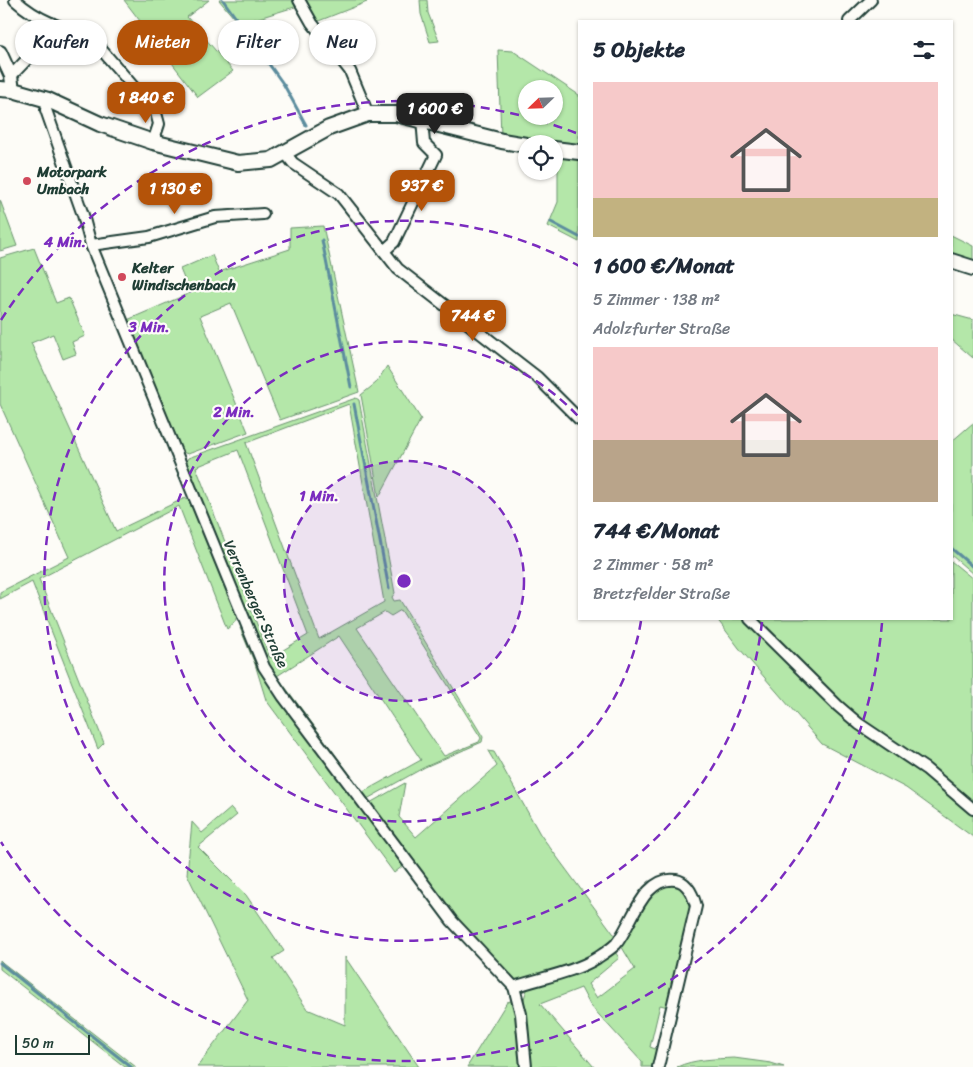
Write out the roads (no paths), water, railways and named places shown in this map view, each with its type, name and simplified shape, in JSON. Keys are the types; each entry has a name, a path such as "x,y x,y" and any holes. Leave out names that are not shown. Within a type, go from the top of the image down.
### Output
{"main road":[{"path":"6,90 48,100 100,124 153,142 238,163 265,161 286,154 329,128 368,114 396,114 422,119 518,144"},
{"path":"563,150 578,152"},
{"path":"953,262 973,268"}],"street":[{"path":"15,0 46,20"},
{"path":"299,0 312,23 350,71 368,114"},
{"path":"850,20 871,0"},
{"path":"0,52 11,76"},
{"path":"107,56 156,113 159,124 153,142"},
{"path":"6,90 11,76 21,65"},
{"name":"Verrenberger Straße","path":"48,100 46,110 83,215 91,245 264,667 283,696 452,921 514,988 522,1014 526,1067"},
{"path":"384,251 394,242 436,155 424,143 422,119"},
{"path":"286,154 293,163 339,194 398,270 530,371 578,418"},
{"path":"91,245 149,237 214,217 263,214"},
{"path":"751,620 838,706 859,724 926,769 973,809"},
{"path":"514,988 572,969 595,959 615,945 649,890 668,880 678,880 689,889 696,906 658,1067"}],"waterway":[{"path":"223,0 284,85 306,125"},
{"path":"551,222 578,236"},
{"path":"322,240 351,387"},
{"path":"354,404 389,589"},
{"path":"953,550 973,567"},
{"path":"0,963 131,1067"}],"place":[{"name":"Motorpark Umbach","path":"27,181"},
{"name":"Kelter Windischenbach","path":"122,277"}]}
